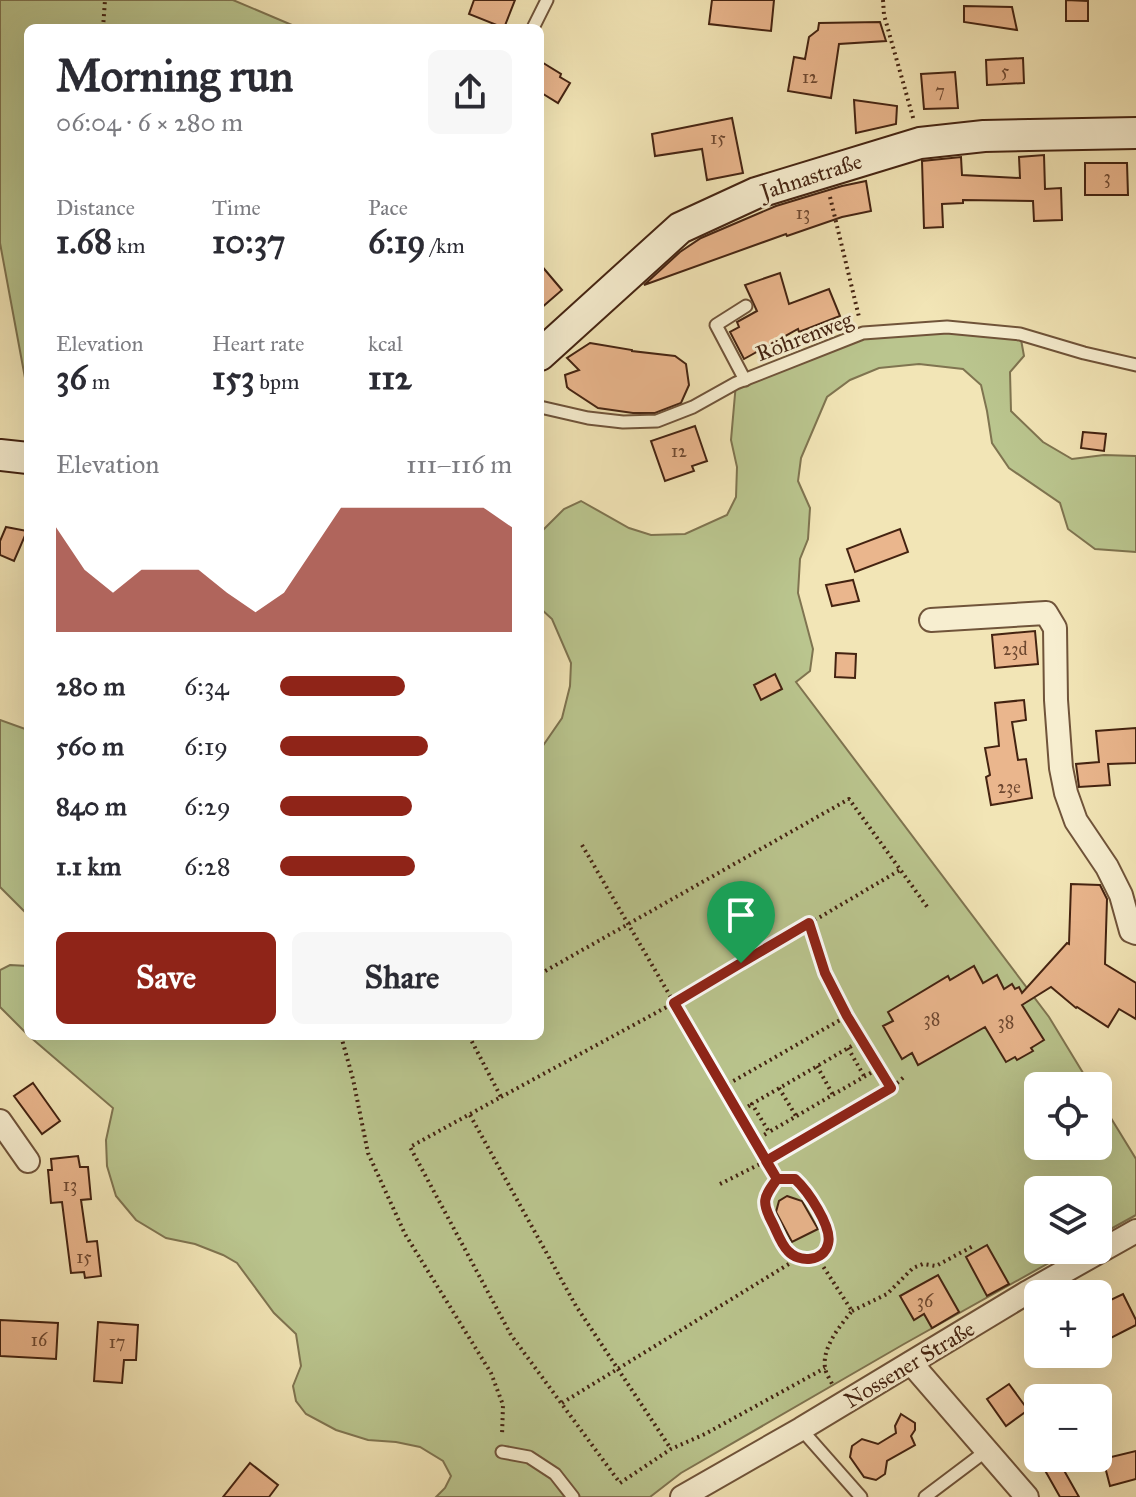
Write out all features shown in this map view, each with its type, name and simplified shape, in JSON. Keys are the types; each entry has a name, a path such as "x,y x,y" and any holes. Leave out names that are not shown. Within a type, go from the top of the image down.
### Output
{"street":[{"name":"Jahnastraße","path":"544,351 680,228 756,193 920,143 984,136 1136,133"},
{"path":"0,455 24,458"},
{"path":"931,620 1046,613 1055,628 1056,700 1066,793 1076,821 1107,867 1121,895 1131,931 1136,933"},
{"path":"0,1121 28,1161"},
{"name":"Nossener Straße","path":"682,1497 1136,1231"},
{"path":"911,1363 1027,1497"}],"lane":[{"path":"535,24 547,0"},
{"path":"745,380 716,325 746,306"},
{"name":"Röhrenweg","path":"544,408 588,418 623,422 657,421 693,407 745,380 863,333 947,327 1020,334 1136,365"},
{"path":"801,1429 861,1497"},
{"path":"925,1497 986,1451"},
{"path":"502,1452 529,1457 555,1474 573,1497"}],"path":[{"path":"103,24 105,0"},
{"path":"883,0 884,15 920,143"},
{"path":"823,172 863,333"},
{"path":"544,972 849,799 928,908"},
{"path":"582,845 777,1179"},
{"path":"825,1368 705,1434 671,1449 620,1483 511,1335 410,1147 674,1003 900,870"},
{"path":"809,923 825,973 891,1088"},
{"path":"723,1087 847,1016"},
{"path":"342,1040 368,1153 405,1234 491,1373 503,1405 502,1452"},
{"path":"471,1040 501,1097"},
{"path":"738,1113 862,1040"},
{"path":"848,1048 864,1076"},
{"path":"817,1066 833,1095"},
{"path":"754,1141 879,1068"},
{"path":"720,1184 766,1161 891,1088 904,1077"},
{"path":"779,1088 796,1116"},
{"path":"752,1104 769,1132"},
{"path":"470,1114 576,1306 671,1449"},
{"path":"777,1179 795,1179 805,1188 828,1231 828,1244 817,1257 797,1259 787,1251 765,1210 766,1195 777,1179"},
{"path":"844,1404 825,1368 827,1350 852,1311 887,1294 913,1268 923,1264 936,1266 975,1245"},
{"path":"817,1257 852,1311"},
{"path":"562,1403 797,1259"}],"green space":[{"path":"0,0 233,0 290,24 24,24 24,372 0,243"},
{"path":"947,327 1020,334 1024,356 1010,372 1011,411 1043,442 1072,459 1104,455 1136,456 1136,552 1095,549 1068,529 1060,503 1009,468 992,443 981,385 963,369 919,364 879,368 850,380 827,397 801,458 798,481 810,508 808,539 800,559 798,593 813,649 810,671 796,682 1049,1017 1082,1072 1024,1072 1024,1160 1112,1160 1112,1120 1136,1159 1136,1215 1112,1228 1112,1176 1024,1176 1024,1264 1047,1264 681,1473 650,1497 436,1497 451,1476 443,1461 420,1447 368,1440 336,1430 306,1414 296,1401 293,1386 301,1366 296,1334 274,1313 237,1263 195,1244 166,1238 136,1220 116,1196 107,1166 106,1140 113,1108 34,1040 544,1040 544,744 562,718 570,686 571,663 552,619 544,612 544,529 564,509 581,501 629,528 651,535 685,534 727,515 736,497 737,467 731,440 736,383 840,341"},
{"path":"0,720 24,729 24,911 0,887"},
{"path":"10,965 24,966 24,1031 0,1007 0,970"}],"building":[{"path":"474,0 515,0 506,24 494,24 469,14"},
{"path":"712,0 774,0 771,31 709,24"},
{"path":"1066,0 1088,1 1088,21 1066,21"},
{"path":"964,6 1012,7 1017,30 964,22"},
{"path":"880,22 886,41 839,44 831,98 788,91 794,57 805,59 809,37 818,30 819,23"},
{"path":"1023,58 1024,83 987,85 986,60"},
{"path":"544,63 570,83 558,103 544,94"},
{"path":"955,72 958,108 924,109 921,74"},
{"path":"854,100 897,106 896,124 856,133"},
{"path":"732,118 743,173 707,180 702,149 655,156 652,134"},
{"path":"1044,155 1045,189 1061,188 1062,220 1034,221 1033,201 963,200 963,203 942,204 943,227 924,228 922,161 961,157 962,175 1020,178 1019,157"},
{"path":"1085,163 1127,163 1128,195 1085,195"},
{"path":"866,181 871,211 786,234 644,285 680,252 701,238 776,206"},
{"path":"544,269 562,290 544,306"},
{"path":"780,273 789,304 829,289 840,316 799,332 798,329 744,359 730,332 739,327 737,322 757,311 745,285"},
{"path":"590,343 675,356 686,364 689,385 681,403 655,413 633,413 598,408 569,389 565,375 579,370 567,358"},
{"path":"695,426 707,461 692,466 694,471 665,481 651,441"},
{"path":"1083,432 1106,434 1104,451 1081,448"},
{"path":"6,527 24,530 14,561 0,555 0,541"},
{"path":"900,529 908,552 855,572 847,549"},
{"path":"853,580 859,601 832,606 826,585"},
{"path":"1035,631 1038,664 995,668 992,635"},
{"path":"836,653 856,654 855,678 835,677"},
{"path":"775,674 782,689 761,700 754,685"},
{"path":"1024,700 1026,720 1012,722 1018,760 1026,759 1032,798 991,805 985,748 999,746 995,703"},
{"path":"1136,728 1136,763 1108,764 1110,785 1079,787 1076,764 1099,762 1096,731"},
{"path":"1071,884 1100,885 1107,899 1105,964 1136,983 1136,1019 1119,1009 1108,1027 1076,1008 1051,987 1022,1005 1044,1040 1017,1060 1015,1057 1006,1062 985,1027 918,1065 912,1053 902,1059 883,1026 893,1021 888,1012 948,976 950,980 974,966 983,983 997,975 1004,989 1012,984 1015,989 1019,987 1022,993 1069,944"},
{"path":"33,1083 60,1121 42,1134 14,1096"},
{"path":"78,1156 80,1167 88,1167 91,1199 81,1200 87,1242 97,1241 101,1276 85,1278 84,1272 71,1273 62,1202 51,1203 48,1170 52,1170 51,1159"},
{"path":"787,1196 802,1201 818,1229 792,1242 776,1212 779,1201"},
{"path":"987,1245 1009,1284 987,1296 966,1257"},
{"path":"938,1275 959,1312 932,1328 924,1314 914,1320 900,1296"},
{"path":"1123,1294 1136,1325 1112,1337 1112,1299"},
{"path":"0,1320 58,1323 56,1359 0,1356"},
{"path":"98,1322 138,1325 136,1360 124,1360 122,1383 94,1381"},
{"path":"1009,1384 1024,1405 1024,1413 1006,1426 987,1399"},
{"path":"901,1414 915,1423 911,1436 915,1445 887,1461 885,1474 876,1480 864,1477 850,1457 852,1446 862,1439 878,1444 896,1433 895,1426"},
{"path":"1136,1451 1136,1479 1110,1486 1106,1472 1112,1472 1112,1457"},
{"path":"250,1463 278,1485 269,1497 223,1497"},
{"path":"1046,1472 1065,1472 1079,1497 1060,1497"}],"route":[{"path":"741,963 674,1003 777,1179 766,1195 765,1210 787,1251 797,1259 808,1260 824,1251 828,1244 828,1231 805,1188 795,1179 777,1179 766,1161 891,1088 825,973 809,923 741,963"}]}
